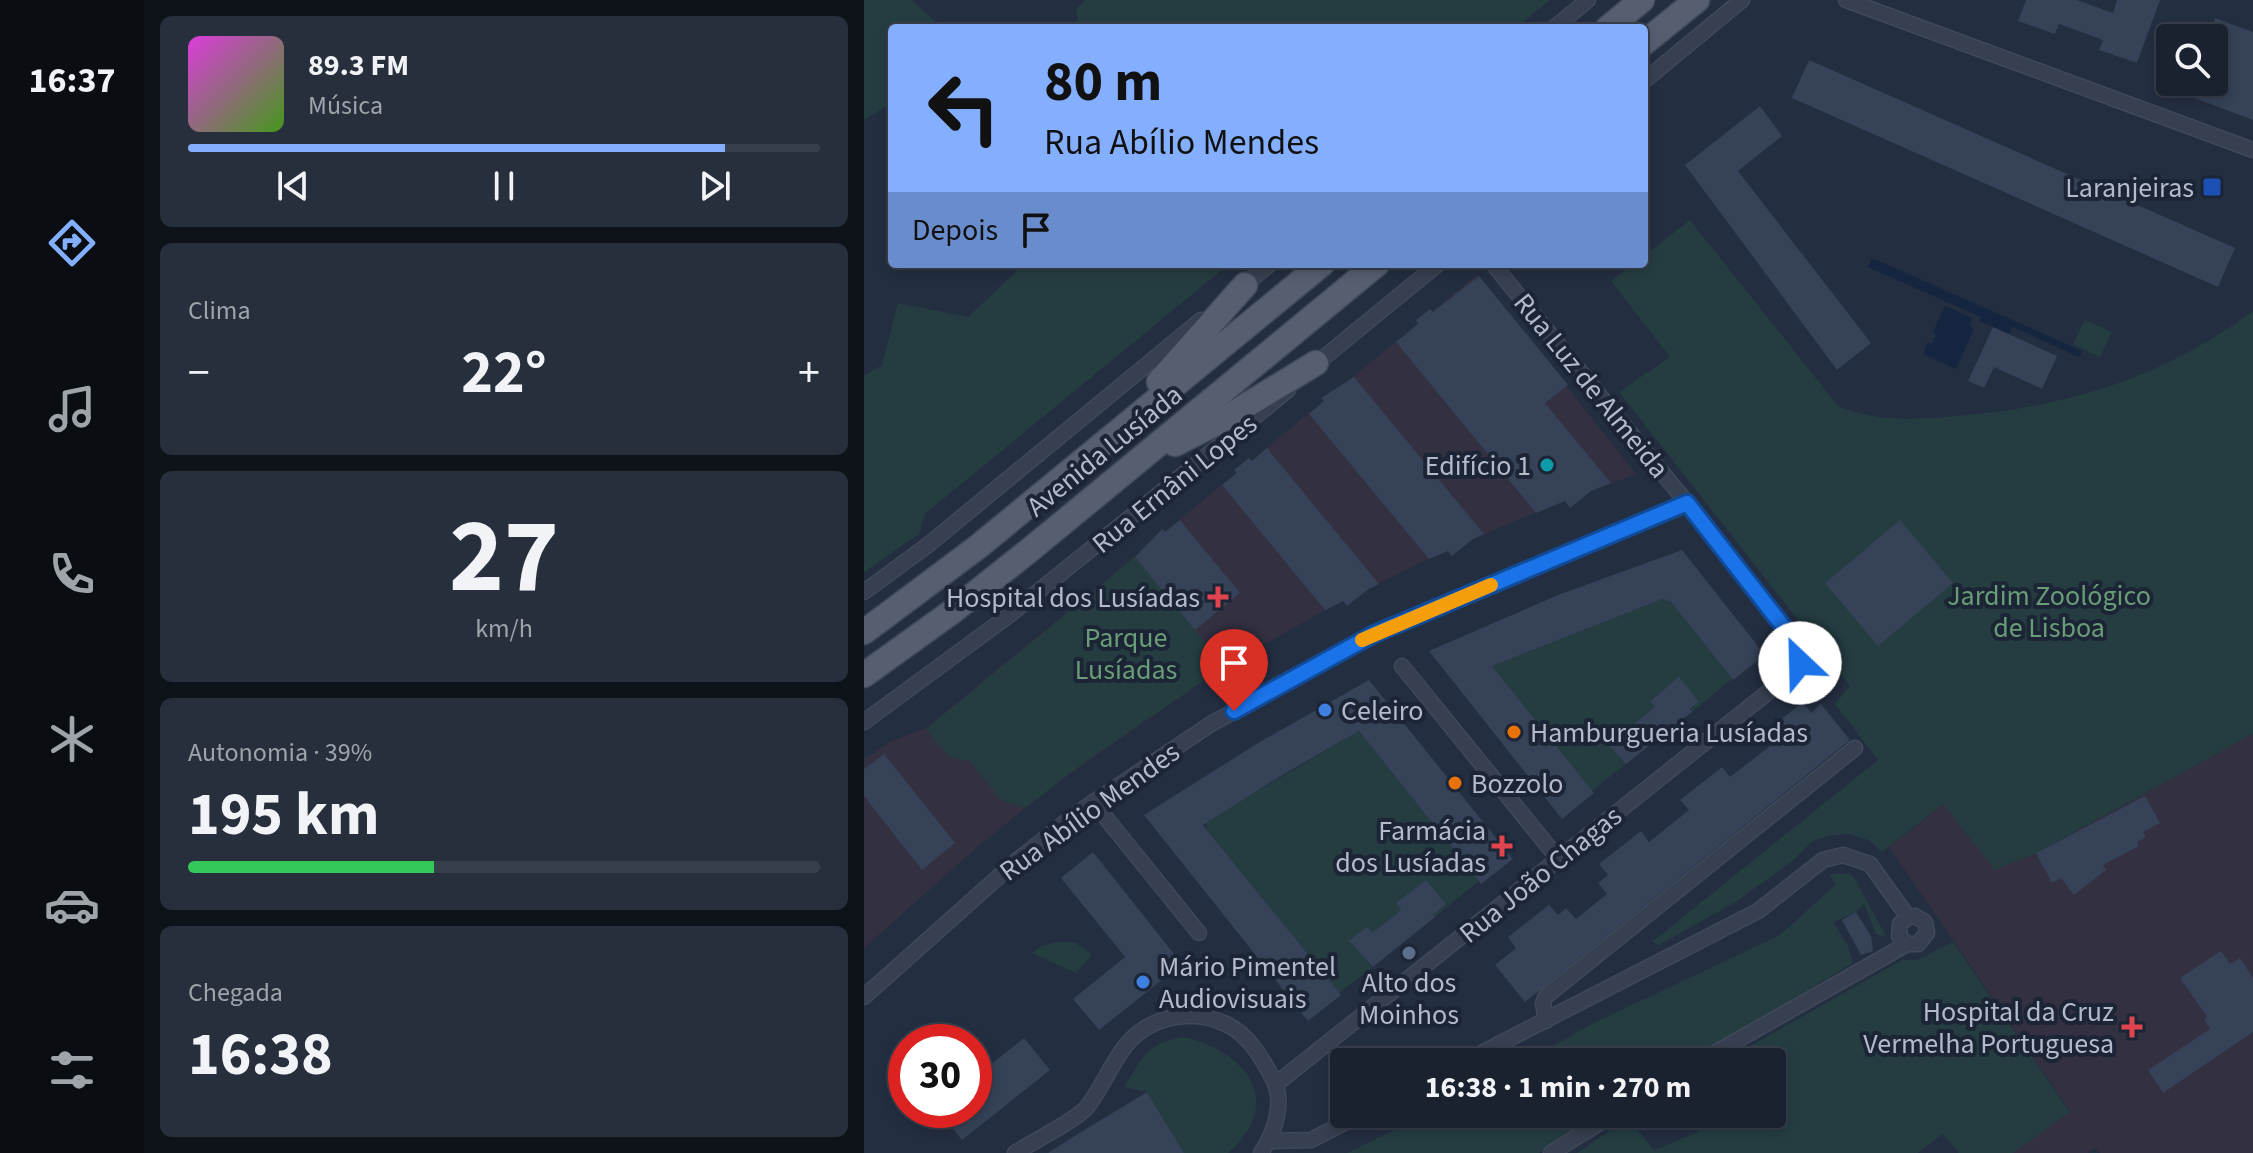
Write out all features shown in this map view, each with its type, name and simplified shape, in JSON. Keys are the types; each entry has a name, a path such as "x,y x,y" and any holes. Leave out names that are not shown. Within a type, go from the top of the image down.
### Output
{"main road":[{"path":"1613,24 1642,0"},
{"path":"1648,40 1697,0"},
{"name":"Avenida Lusíada","path":"864,632 930,584 1317,268"},
{"name":"Avenida Lusíada","path":"864,675 953,611 1372,268"},
{"path":"1101,446 1245,285"},
{"path":"1130,468 1224,419 1316,363"}],"street":[{"path":"1559,24 1588,0"},
{"path":"1648,78 1742,0"},
{"path":"1846,0 1864,3 2253,150"},
{"name":"Avenida Lusíada","path":"864,592 928,545 1265,268"},
{"name":"Rua Ernâni Lopes","path":"864,722 945,665 1270,407 1316,363 1433,268"},
{"name":"Rua Luz de Almeida","path":"1496,268 1796,643 1801,661"},
{"name":"Rua Abílio Mendes","path":"864,997 1015,862 1093,802 1211,724 1353,645 1687,503"},
{"name":"Rua João Chagas","path":"1276,1084 1764,696 1795,670 1801,661"},
{"path":"1402,666 1552,851"},
{"path":"1546,1021 1543,999 1546,996 1855,748"},
{"path":"1093,802 1199,933"},
{"path":"1492,1048 1758,911 1812,867 1833,857 1843,855 1870,864 1908,917"},
{"path":"1724,1048 1907,944 1918,944 1927,933 1925,922 1920,918 1903,920 1899,936 1907,944"},
{"path":"1015,1153 1085,1109 1127,1044 1153,1022 1190,1014 1226,1024 1260,1056 1276,1084 1280,1105 1265,1147 1311,1140 1334,1128"},
{"path":"1551,1153 1591,1128"}],"shaded area":[{"name":"Hospital dos Lusíadas","path":"1478,274 1636,474 1529,515 1426,560 1320,613 1225,666 1048,789 864,948 864,759 891,741 926,728"},
{"name":"Hospital da Cruz Vermelha Portuguesa","path":"2253,734 2253,1153 2100,1153 2095,1148 2088,1153 2013,1153 2070,1111 1889,847 1946,802 2036,853"}],"green space":[{"path":"864,0 911,0 938,24 888,24 888,105 864,120"},
{"path":"1085,0 1550,0 1521,24 1074,24 1078,20 1076,9"},
{"name":"Jardim Zoológico de Lisboa","path":"1690,220 1838,406 1868,415 1897,418 1999,411 2077,396 2149,371 2219,334 2253,311 2253,734 2036,853 1995,870 1943,804 1882,852 1868,840 1849,834 1813,841 1791,862 1737,901 1658,946 1653,941 1878,760 1835,704 1850,686 1619,392 1670,357 1611,281 1628,268 1648,268 1648,253"},
{"path":"1020,268 1224,268 925,514 919,534 864,572 864,376 882,365 898,303 968,317"},
{"path":"2085,320 2112,332 2100,357 2073,344"},
{"name":"Parque Lusíadas","path":"1135,557 1225,666 1085,762 1025,808 1000,799 968,759 955,759 949,755 926,729"},
{"path":"1663,599 1671,602 1732,679 1692,712 1690,709 1699,702 1679,678 1650,700 1655,707 1626,730 1620,725 1604,738 1626,764 1592,791 1492,666"},
{"path":"1359,731 1479,881 1435,917 1433,915 1446,904 1426,880 1397,903 1401,910 1372,933 1350,942 1373,967 1339,993 1206,828 1207,822 1222,812"},
{"path":"1851,874 1886,936 1876,935 1864,903 1856,912 1833,922 1848,946 1853,963 1712,1048 1549,1048 1596,1022 1780,935 1836,884 1829,875"},
{"path":"1074,942 1092,954 1076,973 1032,953 1042,946"},
{"path":"1953,942 2070,1112 2013,1153 1959,1153 1943,1134 1918,1153 1577,1153 1613,1128 1636,1128 1654,1150 1698,1132 1696,1128 1786,1128 1786,1048 1747,1048 1902,960 1917,960"},
{"path":"1184,1037 1225,1054 1240,1066 1251,1081 1256,1098 1254,1115 1245,1134 1228,1153 1184,1153 1147,1092 1124,1087 1141,1060 1153,1048"},
{"path":"1398,1128 1580,1128 1539,1153 1347,1153"}],"water":[{"path":"1872,258 2082,351 2079,357 2013,327 2009,334 1980,321 1981,317 1868,267"},
{"path":"1945,306 1972,318 1969,326 1974,329 1956,369 1923,354 1928,343 1932,344 1936,335 1933,332"}],"building":[{"path":"2026,0 2077,0 2113,13 2117,0 2160,0 2137,63 2099,50 2103,40 2059,24 2055,34 2018,21"},
{"path":"2215,18 2253,32 2253,120 2189,96 2228,96 2228,24 2213,24"},
{"path":"1809,60 2235,248 2218,287 1792,98"},
{"path":"1760,106 1782,136 1738,171 1871,343 1837,370 1685,165"},
{"path":"1479,276 1568,385 1545,403 1611,483 1591,491 1570,508 1565,501 1536,513 1396,342 1418,324 1416,320 1430,309 1433,312"},
{"path":"1993,327 2057,356 2042,389 1994,367 1984,388 1968,381"},
{"path":"1354,377 1484,534 1452,556 1448,551 1429,559 1309,414 1324,401 1321,398"},
{"path":"1267,448 1379,584 1347,606 1343,601 1325,610 1222,485 1237,473 1234,470 1249,458 1252,461"},
{"path":"1180,520 1240,593 1195,630 1135,557 1162,529 1165,532"},
{"path":"1900,520 1953,583 1878,646 1825,583"},
{"path":"1682,550 1765,655 1733,680 1671,602 1663,599 1492,666 1594,793 1562,819 1429,651 1558,595"},
{"path":"1679,677 1699,702 1690,709 1692,712 1626,764 1603,739 1621,724 1626,730 1655,707 1650,701"},
{"path":"1369,680 1513,859 1481,884 1359,731 1203,825 1341,995 1308,1021 1144,815 1258,743"},
{"path":"1803,702 1811,713 1821,704 1850,740 1525,1002 1495,965 1516,948 1508,937 1549,905 1558,915 1566,908 1576,919 1607,894 1598,883 1608,875 1599,864 1641,831 1649,842 1689,810 1680,800 1722,767 1730,777 1770,746 1761,735"},
{"path":"884,754 955,843 922,870 864,796 864,769"},
{"path":"2145,796 2160,823 2143,832 2146,837 2137,842 2139,846 2103,865 2106,870 2074,895 2061,878 2052,883 2036,853"},
{"path":"1093,852 1182,964 1099,1030 1073,999 1125,957 1061,878"},
{"path":"1426,880 1446,904 1433,915 1435,917 1373,967 1349,941 1367,927 1372,933 1401,910 1396,903"},
{"path":"1856,912 1871,936 1873,951 1861,955 1842,920"},
{"path":"2221,951 2230,964 2240,958 2253,978 2253,1032 2163,1093 2148,1070 2210,1029 2204,1019 2207,1017 2180,978"},
{"path":"1024,1038 1050,1070 992,1116 992,1064"},
{"path":"1147,1092 1184,1153 1048,1153 1081,1132"},
{"path":"952,1128 977,1128 962,1140"}],"slow traffic":[{"path":"1362,640 1491,585"}],"place":[{"name":"Laranjeiras","path":"2212,187"},
{"name":"Edifício 1","path":"1547,465"},
{"name":"Hospital dos Lusíadas","path":"1218,597"},
{"name":"Celeiro","path":"1325,710"},
{"name":"Hamburgueria Lusíadas","path":"1514,732"},
{"name":"Bozzolo","path":"1455,783"},
{"name":"Farmácia dos Lusíadas","path":"1502,846"},
{"name":"Alto dos Moinhos","path":"1409,953"},
{"name":"Mário Pimentel Audiovisuais","path":"1143,982"},
{"name":"Hospital da Cruz Vermelha Portuguesa","path":"2132,1027"}],"route":[{"path":"1234,711 1374,634 1687,503 1796,643 1800,663"}]}
